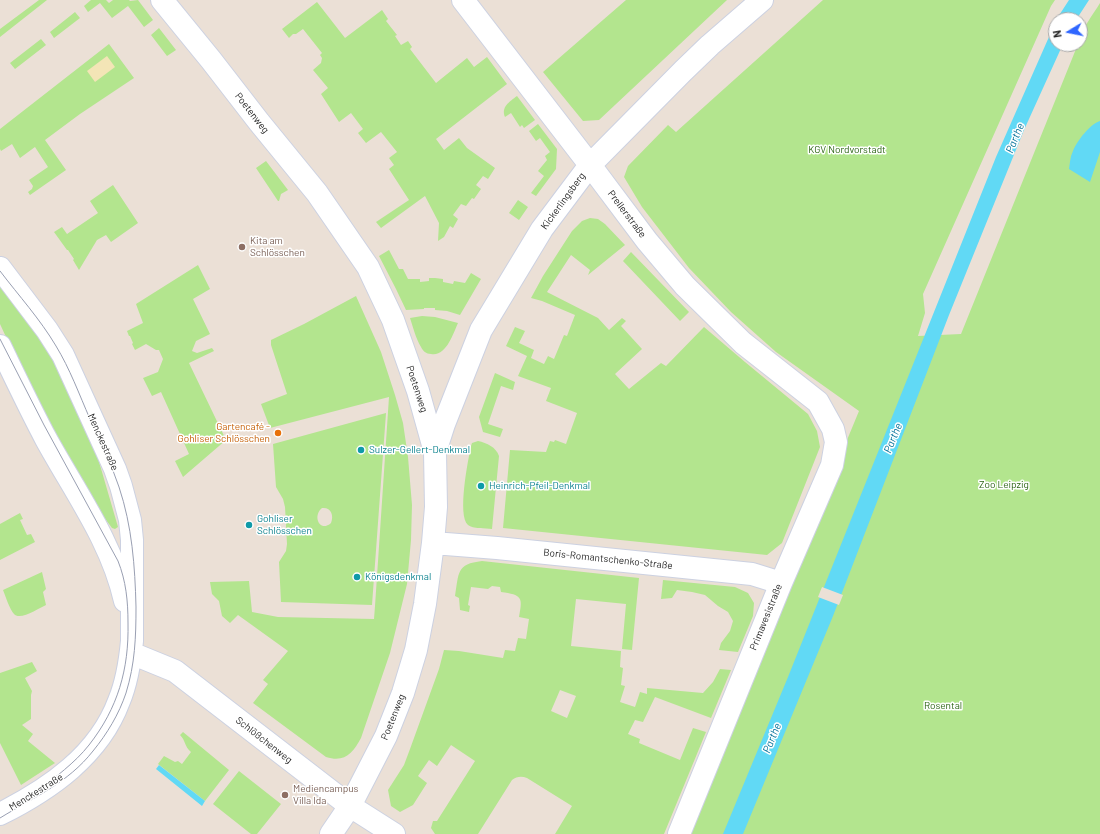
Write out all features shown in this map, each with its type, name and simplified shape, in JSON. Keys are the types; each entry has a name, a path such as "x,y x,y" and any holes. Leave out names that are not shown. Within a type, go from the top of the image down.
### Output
{"street":[{"name":"Poetenweg","path":"162,0 317,193 368,267 393,320 418,391 436,452 436,507 433,543 426,604 416,650 403,693 386,736 350,806 331,834"},
{"name":"Prellerstraße","path":"463,0 590,164 647,241 685,286 743,343 818,402"},
{"name":"Kickerlingsberg","path":"436,452 444,424 481,330 542,229 590,164 710,45 762,0"},
{"name":"Menckestraße","path":"0,268 47,330 63,355 112,462 121,486 130,520 132,540 132,647 129,668 112,718 97,741 80,760 61,777 24,801 0,814"},
{"name":"Menckestraße","path":"0,346 46,439 94,522 109,552 124,596 132,647"},
{"name":"Primavesistraße","path":"679,834 781,583 832,465 836,442 833,428 818,402"},
{"name":"Boris-Romantschenko-Straße","path":"433,543 497,548 752,574 781,583"},
{"name":"Schlößchenweg","path":"132,647 175,671 350,806 394,834"}],"green space":[{"path":"39,0 47,0 0,37 0,29"},
{"path":"91,0 106,0 109,3 113,0 138,0 153,20 144,27 128,6 112,18 100,3 88,12 84,6"},
{"path":"626,0 727,0 599,120 583,121 543,72"},
{"path":"823,0 1055,0 1048,12 923,294 925,313 918,336 961,334 1075,52 1088,52 1088,21 1100,3 1100,834 689,834 787,585 859,411 776,352 731,312 689,268 642,207 624,177 628,166 668,125 676,132"},
{"path":"317,2 345,38 382,10 388,19 386,21 397,35 395,36 401,45 408,41 412,47 410,49 436,83 467,58 474,67 487,57 507,84 436,139 444,150 459,138 467,148 495,168 488,179 483,176 476,185 481,189 474,199 472,198 466,206 461,204 453,215 458,219 453,228 450,226 444,237 438,241 439,223 425,196 381,228 376,222 409,200 389,169 394,165 389,158 397,152 381,132 366,143 358,133 363,129 351,113 339,122 321,94 328,88 313,70 321,63 322,58 320,55 322,53 303,29 296,34 293,34 289,38 282,29"},
{"path":"75,12 80,18 54,38 50,32"},
{"path":"159,28 176,50 167,56 151,35"},
{"path":"41,39 46,45 15,69 10,63"},
{"path":"109,44 134,78 80,114 45,140 66,170 30,195 28,192 33,186 29,180 48,167 35,147 20,158 12,144 1,151 0,129"},
{"path":"517,96 535,120 524,128 522,125 520,127 511,113 505,117 504,113 506,105"},
{"path":"538,124 557,149 556,169 536,196 531,193 544,176 538,171 547,160 545,156 550,152 540,138 536,141 529,131"},
{"path":"266,161 288,190 281,194 279,201 256,168"},
{"path":"113,185 138,223 111,242 106,235 97,240 79,270 73,260 74,259 54,232 62,227 67,234 98,213 90,201"},
{"path":"518,200 528,207 519,220 509,213"},
{"path":"590,218 598,219 605,224 625,245 588,275 590,270 571,255 547,292 598,318 609,330 622,318 626,321 621,326 642,349 615,374 629,389 661,363 666,366 704,327 808,414 817,431 820,447 782,543 767,555 503,528 510,450 546,452 550,441 554,442 555,440 566,444 577,413 546,401 551,388 518,376 527,356 506,346 515,327 525,331 519,343 534,350 531,358 544,364 548,356 554,359 564,335 567,336 575,315 531,298 543,276 572,231 582,221"},
{"path":"389,250 399,269 403,269 408,279 420,279 420,282 429,281 429,278 435,278 443,279 443,282 453,284 454,281 465,283 471,273 481,279 460,315 447,311 435,310 435,308 406,310 379,256"},
{"path":"631,252 689,312 680,321 623,261"},
{"path":"198,265 210,289 193,299 210,334 196,341 192,351 197,353 212,348 214,351 189,363 226,440 183,477 175,461 189,454 161,392 152,396 143,378 158,372 163,359 159,350 156,350 146,344 135,350 127,331 143,323 136,304"},
{"path":"0,284 56,358 93,441 118,527 115,529 112,528 82,488 41,413 0,324"},
{"path":"356,296 381,352 403,423 408,457 412,505 411,540 407,584 390,653 361,738 355,748 348,755 343,758 333,759 326,757 253,703 268,684 263,680 288,651 238,615 230,623 222,616 219,601 212,594 210,582 249,581 252,612 278,617 374,619 389,397 270,428 261,404 287,394 271,345 271,340"},
{"path":"422,316 435,317 458,323 448,344 441,352 436,354 428,353 424,351 419,344 410,318"},
{"path":"495,373 515,382 513,390 501,386 488,424 503,429 500,437 483,432 479,417"},
{"path":"386,413 372,605 281,602 279,562 286,551 287,544 285,507 283,499 276,487 273,444","holes":["322,508 330,510 332,514 331,523 327,526 321,525 318,519 319,511"]},
{"path":"478,441 491,446 496,450 499,456 492,529 476,528 468,525 463,511 464,487 471,446 472,443"},
{"path":"20,513 23,519 20,520 27,535 31,534 35,542 0,560 0,524"},
{"path":"482,561 639,578 632,650 622,649 626,604 576,599 571,646 621,651 620,667 623,668 621,685 625,686 620,702 635,707 640,692 647,694 647,688 703,693 713,682 720,669 731,670 711,718 655,697 643,722 635,720 628,734 640,739 639,743 680,760 693,728 706,732 664,834 555,834 572,806 527,778 521,777 512,780 478,834 435,834 431,828 433,821 437,821 475,761 451,745 437,766 429,760 418,776 427,783 413,805 400,812 391,806 388,790 404,765 439,669 444,650 503,658 505,650 515,651 518,638 526,639 529,619 519,617 521,601 513,594 501,592 500,587 492,586 488,589 471,587 468,605 470,606 469,612 460,610 459,598 455,596 458,576 463,567 474,562","holes":["560,690 576,696 567,718 551,711"]},
{"path":"42,572 46,589 43,592 46,605 25,615 17,616 11,609 3,590"},
{"path":"663,580 735,587 748,593 754,603 753,616 738,652 719,650 721,643 730,631 733,621 728,612 705,595 692,592 677,590 672,598 661,599"},
{"path":"32,662 37,671 25,678 32,691 31,719 22,725 33,734 28,741 55,763 21,785 0,743 0,673"},
{"path":"183,732 229,770 205,801 158,764 164,756 182,764 191,752 180,735"},
{"path":"239,771 281,804 257,834 251,834 213,804"}],"sand":[{"path":"107,56 115,67 95,82 87,71"}],"water":[{"path":"1069,0 1089,0 1081,12 1061,12"},
{"name":"Parthe","path":"1048,39 1048,52 1059,52 1024,130 949,315 833,616 743,834 723,834 788,677 996,157"},
{"path":"1100,121 1100,152 1090,182 1069,169 1070,160 1075,147 1081,138 1088,129"},
{"path":"159,765 205,801 202,806 156,769"}],"pier":[{"path":"822,587 843,595 839,605 818,597"}],"tram line":[{"path":"0,271 43,326 61,355 112,469 119,487 130,531 134,561 136,607 136,629 129,682 120,709 108,731 83,762 62,781 0,818"},
{"path":"0,339 44,425 118,561 125,584 127,599 128,640 124,672 114,702 99,731 78,758 37,792"}],"place":[{"name":"Kita am Schlösschen","path":"242,247"},
{"name":"Gartencafé - Gohliser Schlösschen","path":"278,433"},
{"name":"Sulzer-Gellert-Denkmal","path":"361,450"},
{"name":"Heinrich-Pfeil-Denkmal","path":"481,486"},
{"name":"Gohliser Schlösschen","path":"249,525"},
{"name":"Königsdenkmal","path":"357,577"},
{"name":"Mediencampus Villa Ida","path":"285,795"}],"park label":[{"name":"KGV Nordvorstadt","path":"847,150"},
{"name":"Zoo Leipzig","path":"1004,485"},
{"name":"Rosental","path":"943,706"}]}
